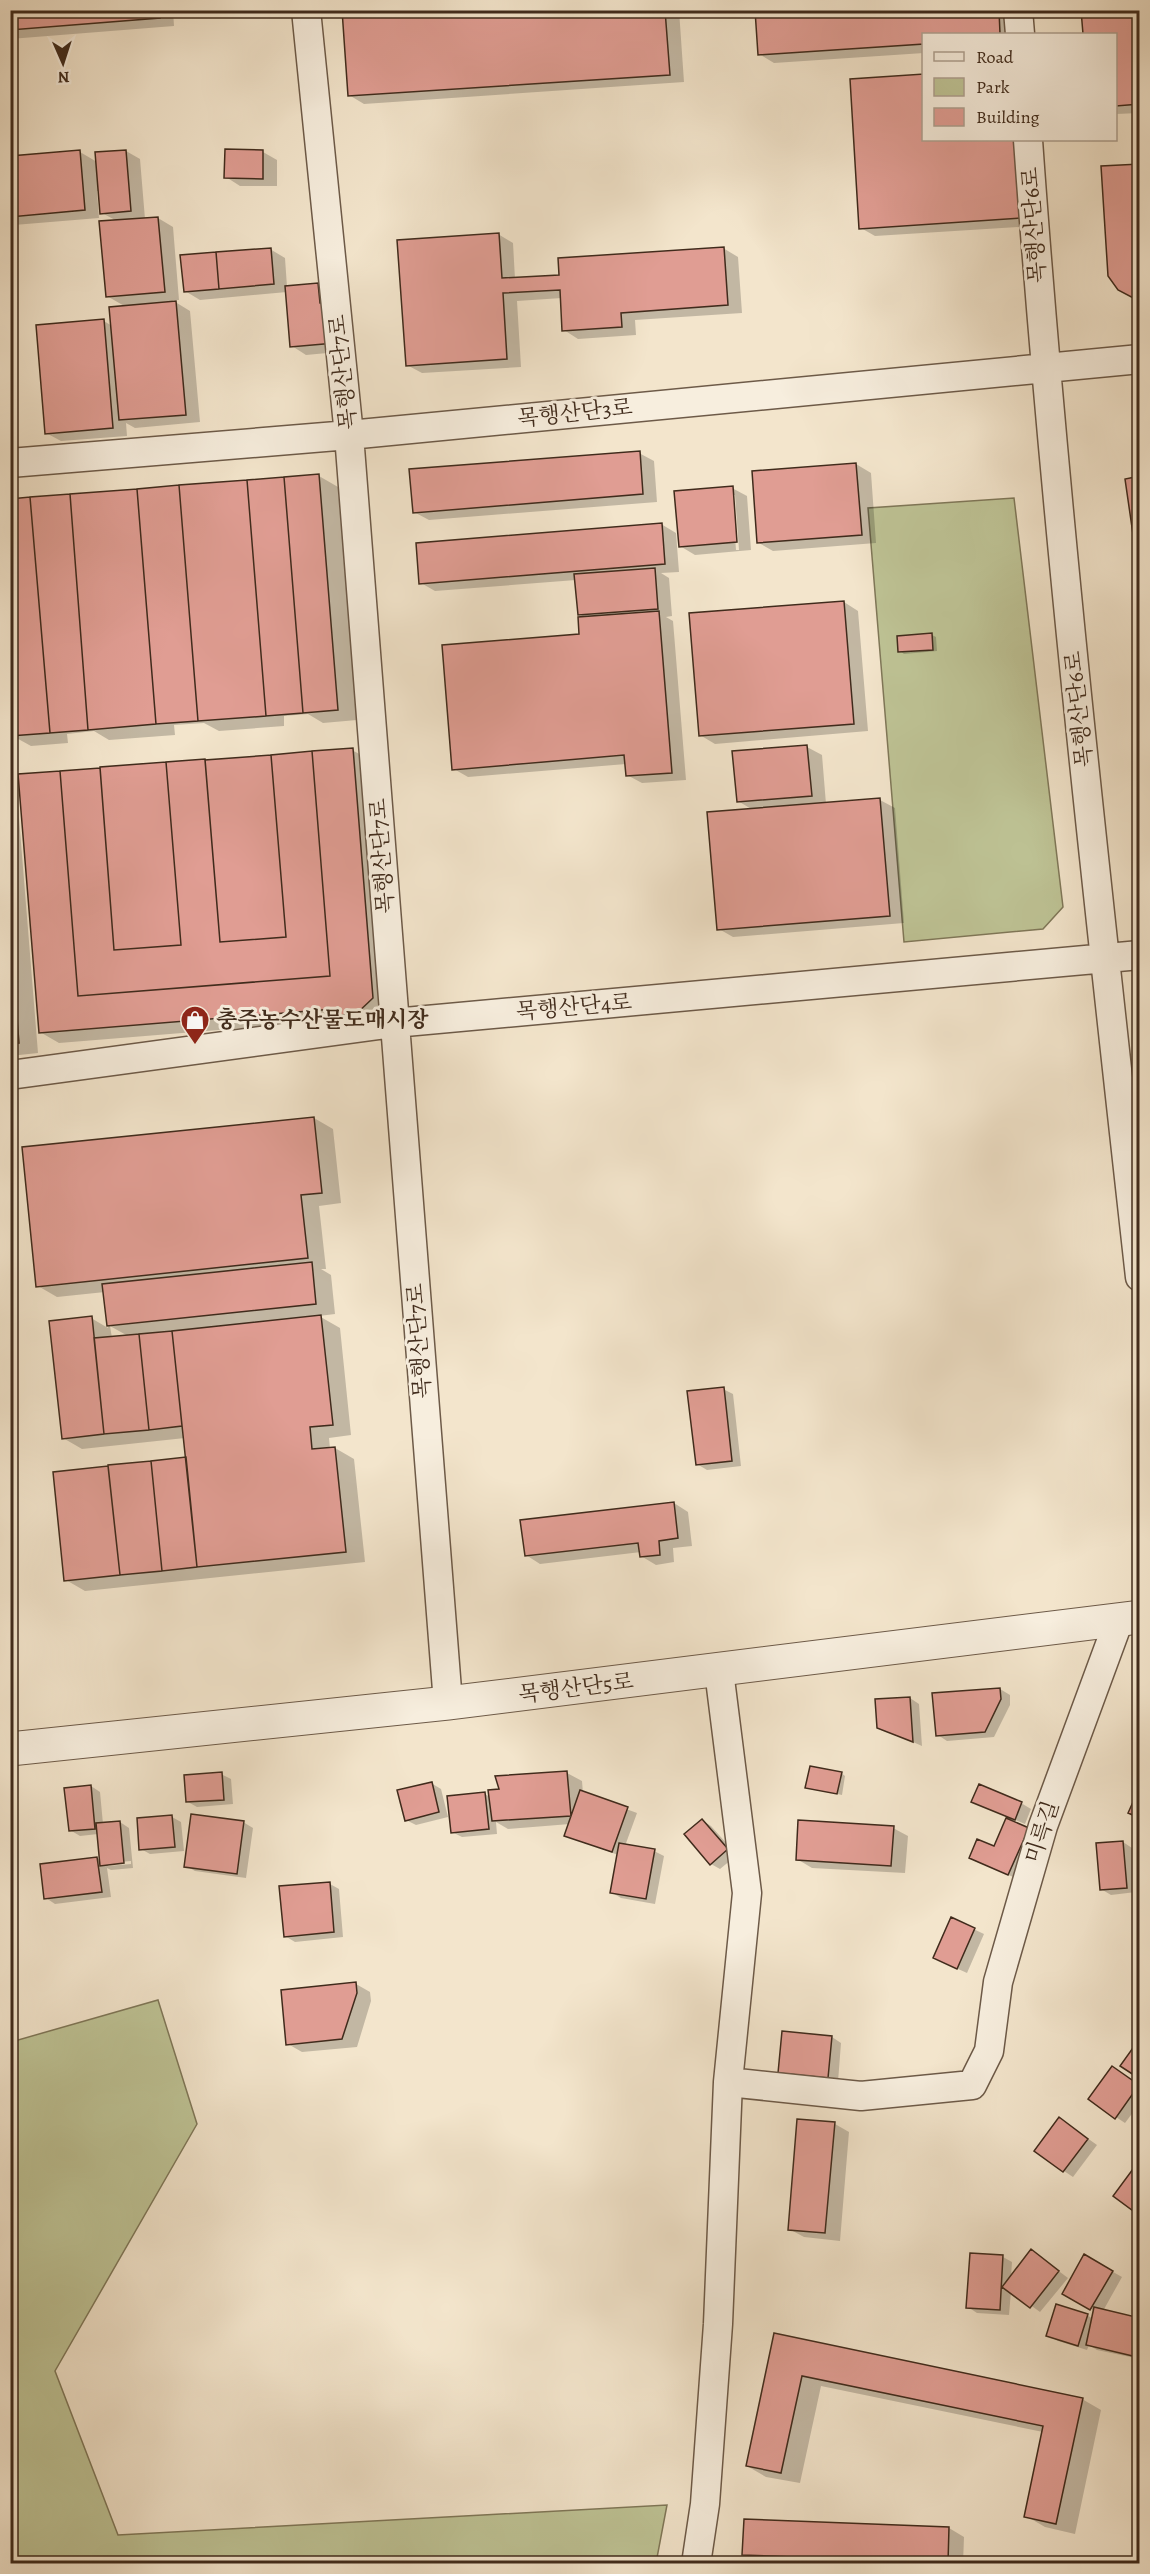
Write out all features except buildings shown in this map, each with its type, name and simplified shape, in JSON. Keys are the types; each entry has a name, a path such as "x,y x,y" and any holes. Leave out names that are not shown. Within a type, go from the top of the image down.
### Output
{"street":[{"name":"목행산단7로","path":"306,10 349,435 448,1703"},
{"path":"1018,10 1020,33"},
{"name":"목행산단6로","path":"1028,141 1044,368 1104,958 1140,1277"},
{"name":"목행산단3로","path":"10,463 349,435 1140,358"},
{"name":"목행산단4로","path":"10,1075 394,1023 1140,955"},
{"name":"목행산단5로","path":"10,1749 448,1703 1130,1619"},
{"name":"미륵길","path":"728,2082 861,2096 972,2085 989,2051 998,1982 1042,1826 1130,1619"},
{"path":"696,2564 705,2504 717,2346 728,2082 747,1893 719,1671"}],"green space":[{"path":"1014,498 1063,907 1043,929 904,942 868,508"},
{"path":"158,2000 197,2124 55,2371 118,2535 667,2505 656,2563 11,2563 11,2042"}],"place":[{"name":"충주농수산물도매시장","path":"195,1046"}]}
